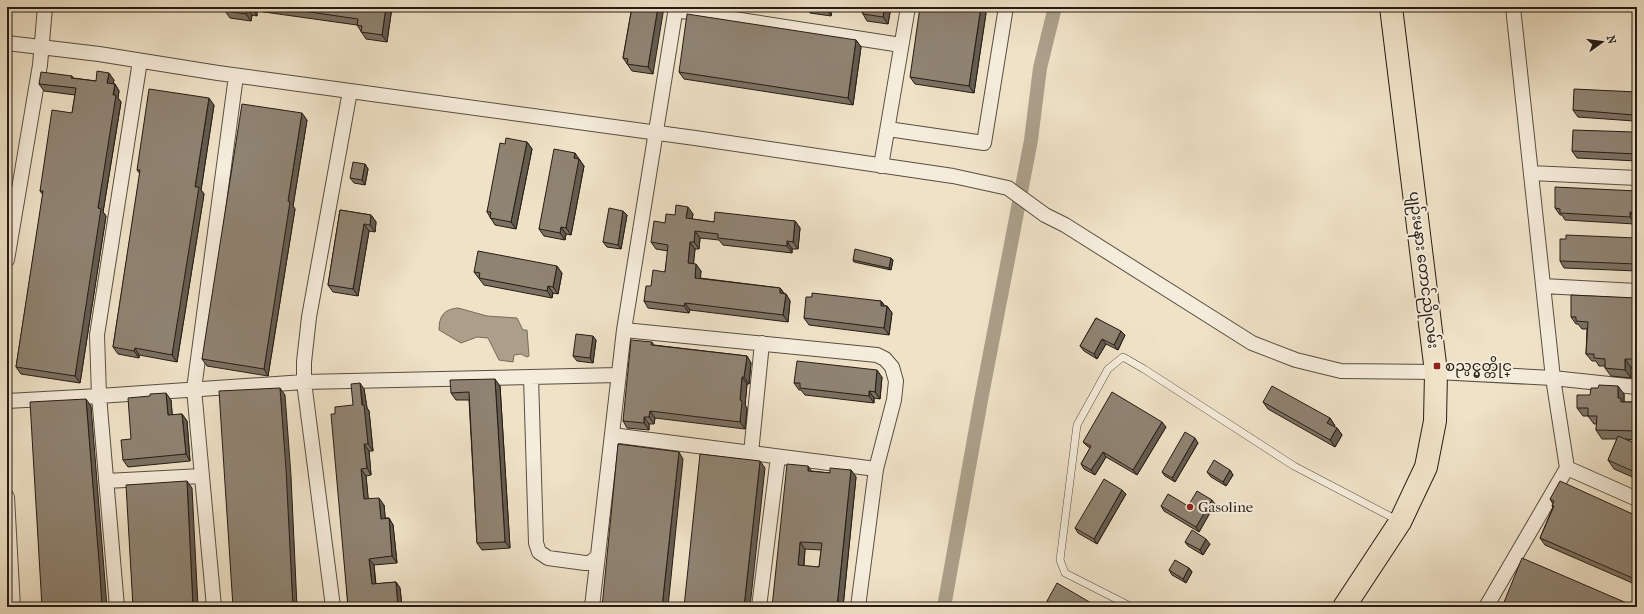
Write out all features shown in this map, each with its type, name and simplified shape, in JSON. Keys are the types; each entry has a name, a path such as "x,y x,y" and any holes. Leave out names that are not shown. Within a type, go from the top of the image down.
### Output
{"main road":[{"name":"ပျဉ်းမနား တောင်ညိုလမ်း","path":"1344,607 1400,522 1426,467 1435,421 1436,372 1391,7"}],"street":[{"path":"7,260 40,65 46,7"},
{"path":"881,166 908,7"},
{"path":"888,128 984,143 1006,7"},
{"path":"1486,607 1567,468 1553,378 1513,7"},
{"path":"592,607 624,330 676,9 902,45"},
{"path":"7,43 42,46 236,76 656,132 953,176 1008,188 1045,215 1066,225 1252,343 1296,360 1341,371 1436,372 1553,378 1637,387"},
{"path":"117,607 99,396 97,335 140,61"},
{"path":"214,607 194,389 236,76"},
{"path":"333,607 304,382 304,362 309,317 350,90"},
{"path":"1531,173 1637,178"},
{"path":"1543,286 1637,291"},
{"path":"624,330 877,354 889,363 892,367 896,381 896,388 886,434 876,469 858,607"},
{"path":"750,453 762,343"},
{"path":"7,401 304,382 618,375"},
{"path":"531,377 536,543 539,552 548,558 585,563 590,563 598,556"},
{"path":"612,434 876,469"},
{"path":"759,607 778,457"},
{"path":"1567,468 1637,499"},
{"path":"106,481 202,476"},
{"path":"7,497 13,607"}],"lane":[{"path":"1132,607 1065,573 1060,560 1077,425 1108,369 1123,357 1294,466 1400,522"}],"shaded area":[{"path":"458,308 487,316 517,318 523,330 527,330 529,356 527,357 521,354 514,355 513,362 499,360 488,338 477,337 461,343 439,330 441,317 443,314 449,310"}],"building":[{"path":"226,7 252,7 252,9 247,8 246,14 225,11"},
{"path":"275,7 386,7 382,35 361,32 362,26 357,25 358,19"},
{"path":"632,7 658,7 648,67 627,64 628,59 623,58"},
{"path":"812,7 827,7 826,9"},
{"path":"859,7 885,7 883,17 863,14 863,9"},
{"path":"920,7 981,7 969,86 910,77"},
{"path":"687,14 856,40 848,98 679,72"},
{"path":"97,71 109,73 107,83 115,84 113,95 116,95 98,208 101,209 75,376 16,367 43,191 40,191 52,110 72,113 76,88 39,84 41,72 96,81"},
{"path":"149,89 209,98 195,187 199,187 172,355 135,348 134,351 113,347 140,170 137,170"},
{"path":"1574,89 1637,92 1637,154 1572,151 1573,130 1633,132 1634,115 1573,110"},
{"path":"242,104 302,113 264,369 202,359"},
{"path":"506,138 527,142 511,222 490,218 491,212 487,212 500,143 505,144"},
{"path":"554,149 575,153 574,158 579,159 566,228 561,227 560,233 539,229"},
{"path":"353,162 365,164 362,180 350,178"},
{"path":"1555,187 1637,191 1637,213 1630,212 1630,217 1560,213 1560,209 1555,208"},
{"path":"676,205 688,207 686,218 714,222 715,212 795,221 793,242 787,241 787,246 718,238 718,234 695,231 694,242 690,242 688,263 696,264 695,278 780,288 780,293 786,294 783,315 685,303 684,306 644,301 646,286 651,286 653,270 665,272 668,245 651,242 654,221 665,223 666,214 675,215"},
{"path":"609,208 623,211 618,245 603,242"},
{"path":"340,210 371,215 370,225 364,224 353,289 328,285"},
{"path":"1566,235 1636,238 1637,264 1560,261 1560,239 1566,239"},
{"path":"855,249 891,258 889,268 853,260"},
{"path":"478,251 557,266 553,287 548,286 547,291 479,278 480,273 474,272"},
{"path":"812,293 881,301 881,306 887,306 884,328 804,318 806,297 812,297"},
{"path":"1571,295 1637,298 1637,359 1625,359 1625,370 1605,368 1605,359 1594,358 1594,354 1586,354 1588,322 1576,321 1576,317 1571,317"},
{"path":"1096,318 1121,331 1114,345 1102,339 1094,354 1080,346"},
{"path":"576,334 593,336 590,358 573,356"},
{"path":"631,340 652,342 651,345 747,356 744,377 742,377 740,422 650,411 649,417 644,417 644,423 623,421"},
{"path":"797,361 877,370 875,392 869,391 869,396 800,388 800,383 794,383"},
{"path":"495,379 505,542 477,543 469,392 451,393 450,380"},
{"path":"360,383 368,444 364,444 367,468 361,469 364,499 379,498 381,519 389,518 392,556 369,559 372,584 396,582 398,607 348,607 331,414 335,414 335,407 353,405 351,384"},
{"path":"1599,385 1618,386 1618,398 1621,398 1621,402 1637,402 1637,431 1596,430 1597,416 1588,416 1588,408 1577,408 1577,395 1590,395 1591,388 1598,388"},
{"path":"1272,386 1330,418 1327,423 1337,428 1330,440 1263,402"},
{"path":"280,388 293,607 233,607 219,391"},
{"path":"1112,392 1162,422 1133,470 1103,452 1091,470 1081,464 1091,446 1083,442"},
{"path":"166,393 168,415 182,414 186,454 123,460 121,440 131,439 128,398"},
{"path":"86,399 102,607 42,607 30,402"},
{"path":"1185,432 1195,438 1172,478 1162,472"},
{"path":"1618,436 1637,444 1637,473 1608,460"},
{"path":"618,444 679,452 662,607 602,607"},
{"path":"700,454 760,461 744,607 684,607"},
{"path":"1214,460 1230,470 1223,482 1207,472"},
{"path":"787,464 808,466 808,471 830,473 830,468 851,470 837,607 772,607","holes":["800,542 822,543 819,567 798,565"]},
{"path":"1104,479 1122,490 1094,539 1075,528"},
{"path":"187,481 193,607 133,607 126,485"},
{"path":"1560,481 1637,516 1637,580 1540,538 1554,506 1552,506 1554,501 1550,499"},
{"path":"1197,491 1212,500 1196,527 1161,506 1168,494 1188,506"},
{"path":"1192,530 1206,539 1200,550 1185,542"},
{"path":"1522,558 1636,607 1502,607"},
{"path":"1175,560 1189,568 1183,579 1169,570"},
{"path":"1057,583 1098,607 1057,607 1047,601"}],"waterway":[{"path":"944,607 981,400 1031,140 1040,68 1055,7"}],"place":[{"name":"စည္ပင္မွတ္တိုင္","path":"1437,366"},
{"name":"Gasoline","path":"1190,507"}]}
